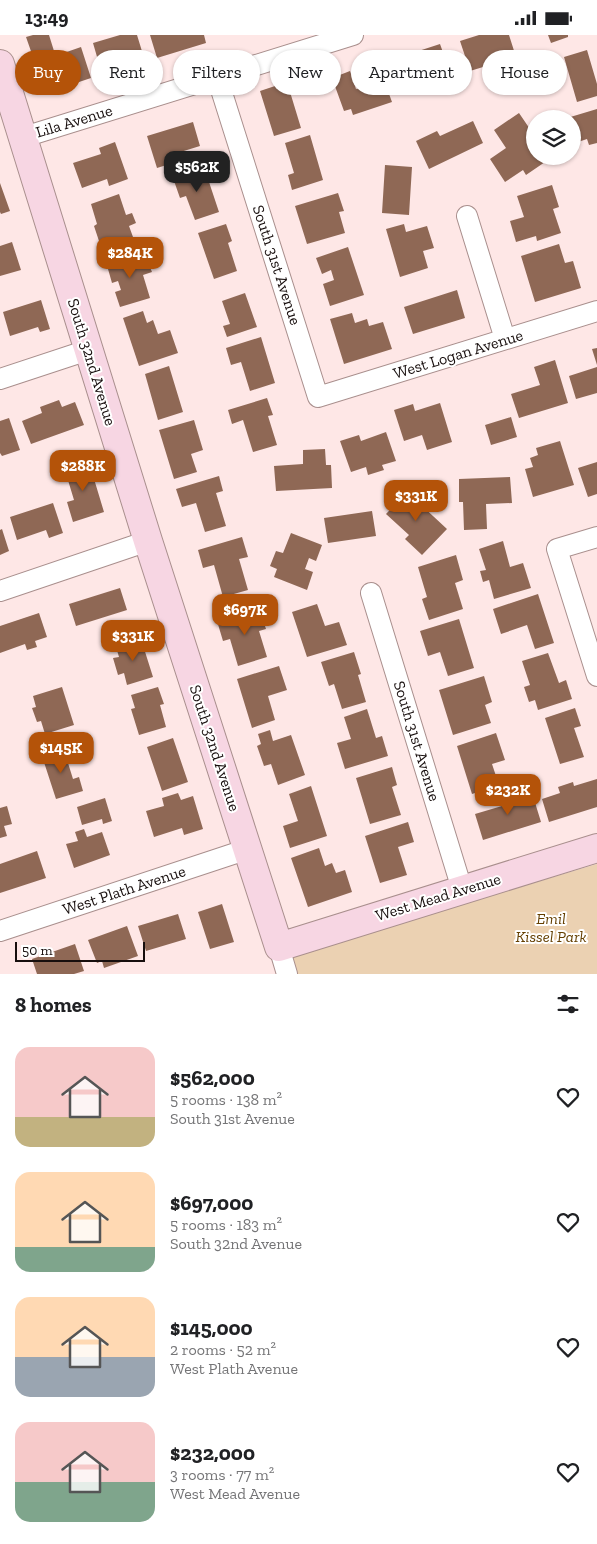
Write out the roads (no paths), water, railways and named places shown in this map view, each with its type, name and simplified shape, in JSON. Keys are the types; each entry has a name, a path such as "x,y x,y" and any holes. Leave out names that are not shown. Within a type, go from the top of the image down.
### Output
{"street":[{"name":"Lila Avenue","path":"260,64 353,35"},
{"name":"South 32nd Avenue","path":"0,64 148,541 287,974"},
{"name":"Lila Avenue","path":"24,137 173,91"},
{"name":"South 31st Avenue","path":"223,95 318,397"},
{"path":"467,216 505,339"},
{"name":"West Logan Avenue","path":"318,397 597,311"},
{"path":"0,379 88,350"},
{"path":"597,537 557,549 597,676"},
{"path":"0,591 148,541"},
{"name":"South 31st Avenue","path":"371,593 462,889"},
{"name":"West Mead Avenue","path":"279,947 597,848"},
{"name":"West Plath Avenue","path":"0,931 248,849"}],"park label":[{"name":"Emil Kissel Park","path":"551,927"}]}
